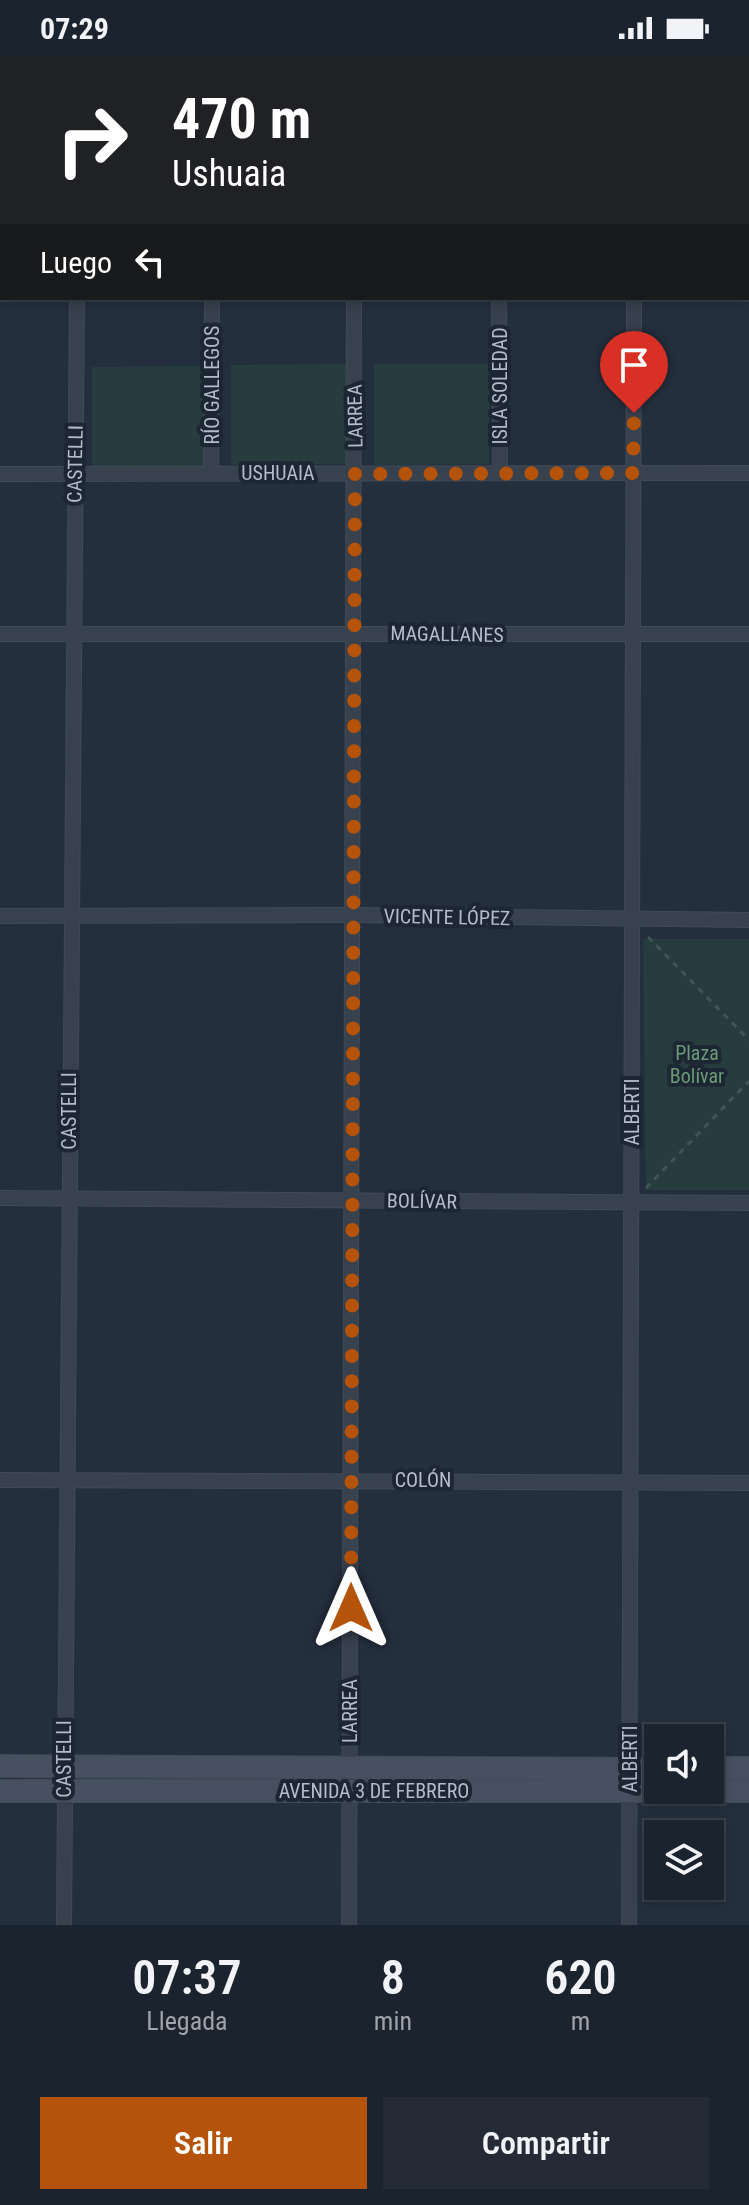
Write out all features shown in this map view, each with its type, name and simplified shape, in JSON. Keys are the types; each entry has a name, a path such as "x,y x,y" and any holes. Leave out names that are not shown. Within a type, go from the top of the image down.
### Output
{"street":[{"name":"CASTELLI","path":"64,1925 77,300"},
{"name":"RÍO GALLEGOS","path":"211,473 212,300"},
{"name":"LARREA","path":"349,1925 354,300"},
{"name":"ISLA SOLEDAD","path":"499,300 500,473"},
{"name":"ALBERTI","path":"629,1925 634,300"},
{"name":"USHUAIA","path":"0,474 749,473"},
{"name":"MAGALLANES","path":"0,634 749,634"},
{"name":"VICENTE LÓPEZ","path":"0,916 354,915 632,921 749,920"},
{"name":"BOLÍVAR","path":"0,1198 749,1203"},
{"name":"COLÓN","path":"0,1480 749,1483"},
{"name":"AVENIDA 3 DE FEBRERO","path":"0,1766 644,1769"},
{"path":"724,1768 749,1768"},
{"name":"AVENIDA 3 DE FEBRERO","path":"0,1791 749,1791"}],"path":[{"path":"632,921 749,1040"},
{"path":"631,1203 749,1081"}],"green space":[{"path":"346,364 347,464 231,465 231,365"},
{"path":"374,364 489,364 489,464 374,465"},
{"path":"207,366 207,467 92,468 92,367"},
{"name":"Plaza Bolívar","path":"643,939 749,939 749,1190 646,1190"},
{"path":"324,1776 324,1780 78,1782 78,1778"}],"route":[{"path":"351,1608 355,474 633,473 634,413"}]}
